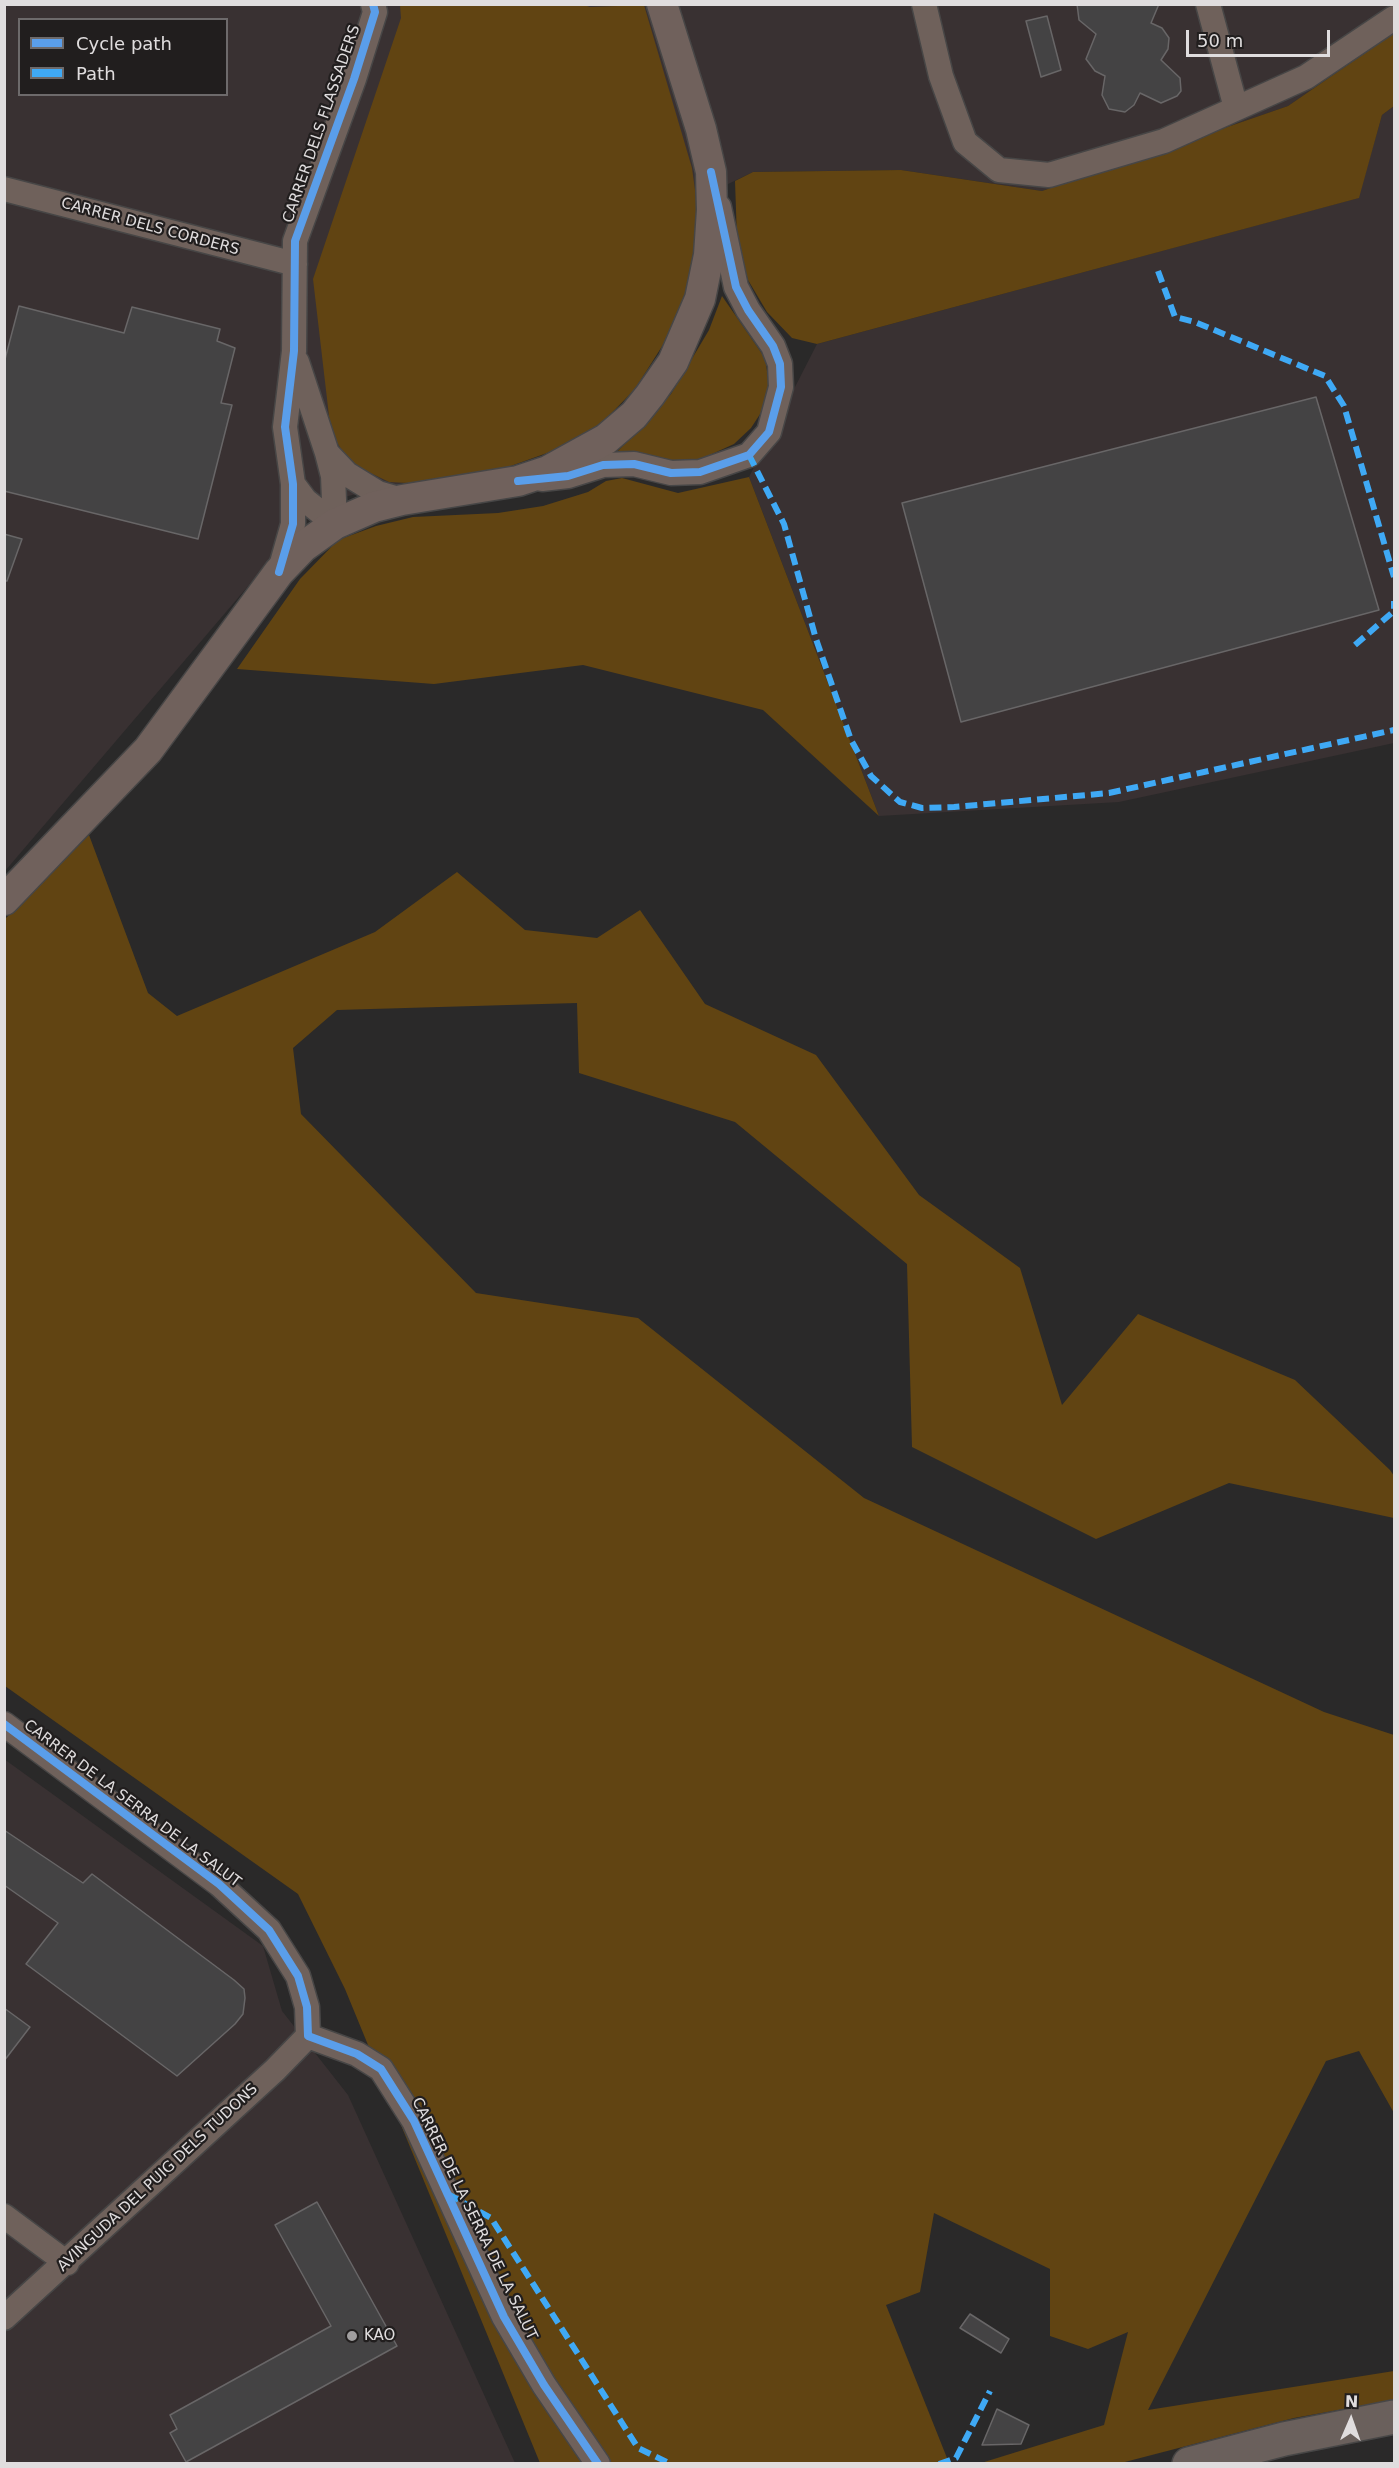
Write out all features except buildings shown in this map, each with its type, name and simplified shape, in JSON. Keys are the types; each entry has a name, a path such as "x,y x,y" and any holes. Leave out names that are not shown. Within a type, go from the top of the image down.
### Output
{"highway":[{"path":"1189,2463 1284,2439 1395,2417"}],"main road":[{"path":"4,900 148,750 279,572 303,546 335,524 374,507 402,500 518,481 548,471 606,439 634,415 673,362 696,309 706,273 712,210 711,172 701,129 662,4"}],"street":[{"name":"CARRER DELS FLASSADERS","path":"279,572 293,524 293,484 285,427 294,351 296,241 354,79 375,12 373,4"},
{"path":"924,4 941,76 965,142 999,170 1049,175 1164,141 1306,77 1395,18"},
{"path":"1208,4 1236,108"},
{"path":"518,481 568,476 603,465 634,464 671,473 700,472 749,455 769,432 781,387 780,364 773,346 736,287 711,172"},
{"name":"CARRER DELS CORDERS","path":"4,189 295,264"},
{"name":"CARRER DELS FLASSADERS","path":"294,351 333,477 335,524"},
{"name":"CARRER DELS FLASSADERS","path":"327,453 347,474 378,493 402,500"},
{"path":"293,484 305,500 335,524"},
{"name":"CARRER DE LA SERRA DE LA SALUT","path":"4,1724 219,1884 269,1930 298,1976 307,2007 308,2036 357,2054 381,2069 414,2121 504,2317 544,2385 598,2463"},
{"name":"AVINGUDA DEL PUIG DELS TUDONS","path":"4,2318 67,2263 275,2070 308,2036"},
{"path":"4,2216 67,2263"}],"shaded area":[{"path":"581,4 590,7 644,5 692,168 699,219 687,289 666,340 635,389 599,426 550,452 491,473 427,484 389,482 350,463 331,433 313,279 401,18 400,5"},
{"path":"5,5 1394,5 1394,33 1288,106 1042,191 901,170 753,172 726,185 586,439 319,503 5,871"},
{"path":"1394,33 1394,106 1382,115 1359,198 817,344 792,338 767,312 748,280 737,239 735,181 753,172 901,170 1042,191 1288,106"},
{"path":"1394,106 1394,743 1119,802 879,816 749,477 817,344 1358,198 1382,115"},
{"path":"722,296 765,358 769,384 764,408 751,428 734,444 690,464 616,453 671,394 709,330"},
{"path":"749,477 879,816 763,710 583,665 434,684 237,669 300,579 338,540 376,526 413,517 498,513 543,506 588,492 606,481 622,478 678,493"},
{"path":"89,835 148,993 177,1016 375,932 457,872 525,930 597,938 640,910 705,1004 816,1055 919,1195 1020,1268 1062,1405 1138,1314 1295,1380 1390,1470 1394,1476 1394,1518 1229,1483 1096,1539 912,1447 907,1264 735,1122 579,1073 577,1003 337,1010 293,1048 301,1114 476,1293 638,1318 864,1498 1324,1712 1394,1735 1394,2113 1359,2051 1326,2061 1148,2410 1394,2371 1394,2400 1294,2418 1121,2463 981,2463 1104,2425 1128,2332 1088,2349 1050,2336 1050,2269 934,2213 920,2292 886,2305 949,2463 540,2463 345,1989 298,1894 5,1686 5,919"},
{"path":"4,1759 263,1946 282,2011 348,2095 515,2463 5,2463"}],"marked path":[{"path":"1158,271 1175,317 1195,322 1325,376 1344,406 1394,577"},
{"path":"749,455 784,524 816,639 851,740 871,776 900,802 922,808 954,807 1109,793 1394,730"},
{"path":"1355,645 1394,611 1394,601"},
{"path":"448,2194 491,2218 638,2448 671,2464"},
{"path":"939,2464 956,2458 990,2391"}],"cycle path":[{"path":"279,572 293,524 293,484 285,427 294,351 295,241 354,79 375,12 373,4"},
{"path":"518,481 568,476 603,465 634,464 671,473 700,472 749,455 769,432 781,387 780,364 773,346 748,310 736,287 711,172"},
{"path":"4,1724 219,1884 269,1930 298,1976 307,2007 308,2036 357,2054 381,2069 414,2121 504,2317 544,2385 598,2464"}],"place":[{"name":"KAO","path":"352,2336"}]}
